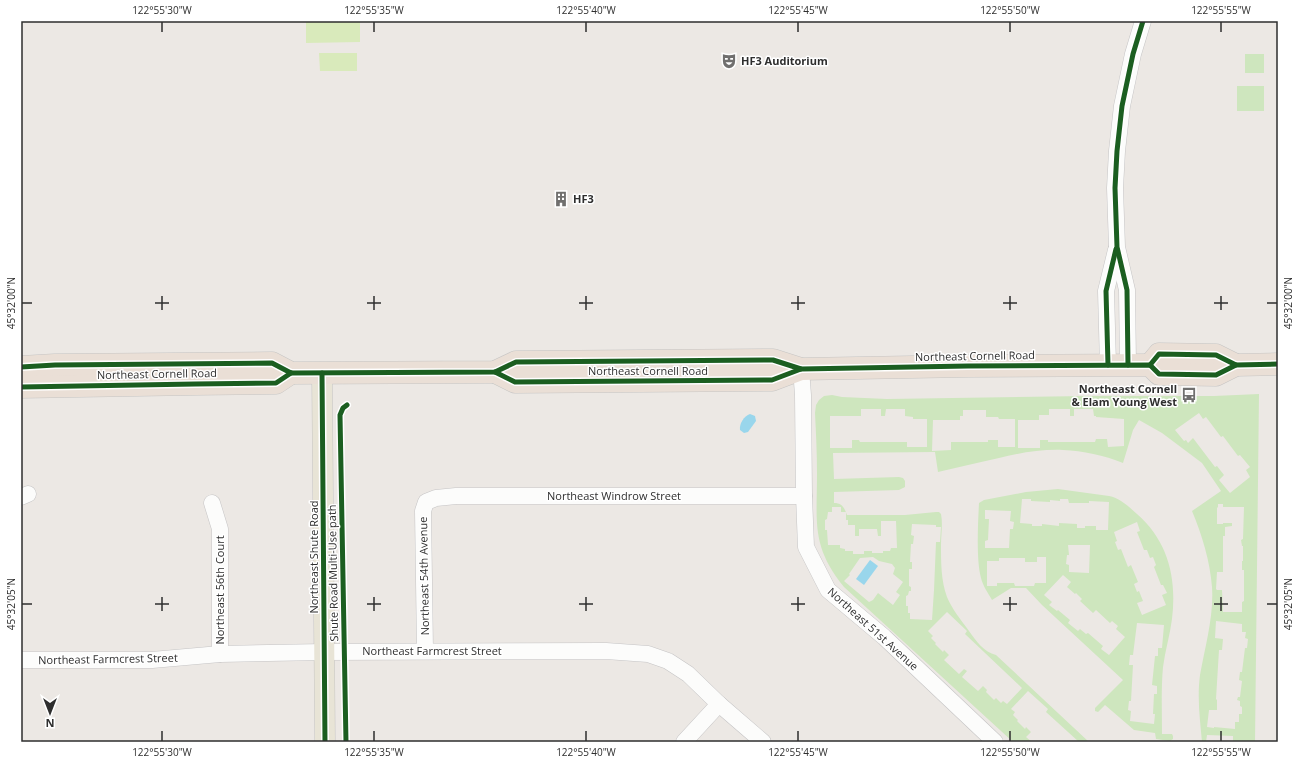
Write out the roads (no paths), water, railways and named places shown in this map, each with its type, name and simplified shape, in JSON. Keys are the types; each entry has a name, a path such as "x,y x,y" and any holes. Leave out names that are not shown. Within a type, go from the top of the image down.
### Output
{"highway":[{"name":"Northeast Cornell Road","path":"21,367 55,365 272,363 291,373 495,372 516,362 773,360 801,369 1150,365 1159,354 1216,355 1236,365 1278,364"},
{"name":"Northeast Cornell Road","path":"21,387 276,383 291,373"}],"main road":[{"name":"Northeast Shute Road","path":"322,373 325,742"}],"street":[{"path":"1118,365 1106,291 1117,247 1115,188 1118,136 1126,84 1143,21"},
{"name":"Northeast 51st Avenue","path":"801,369 806,547 828,590 884,637 995,742"},
{"name":"Northeast Windrow Street","path":"426,502 436,498 456,496 804,496"},
{"name":"Northeast 54th Avenue","path":"425,651 423,511 426,502"},
{"name":"Northeast 56th Court","path":"212,503 220,529 220,654"},
{"name":"Northeast Farmcrest Street","path":"21,660 152,660 220,654 425,651 598,651 648,654 668,661 688,674 719,704 763,742"},
{"path":"684,742 719,704"}],"water":[{"path":"750,414 755,416 756,421 748,432 744,433 740,430 740,425 744,418"},
{"path":"870,560 878,566 864,585 856,579"}],"place":[{"name":"HF3 Auditorium","path":"729,61"},
{"name":"HF3","path":"561,199"},
{"name":"Northeast Cornell & Elam Young West","path":"1189,395"}]}
